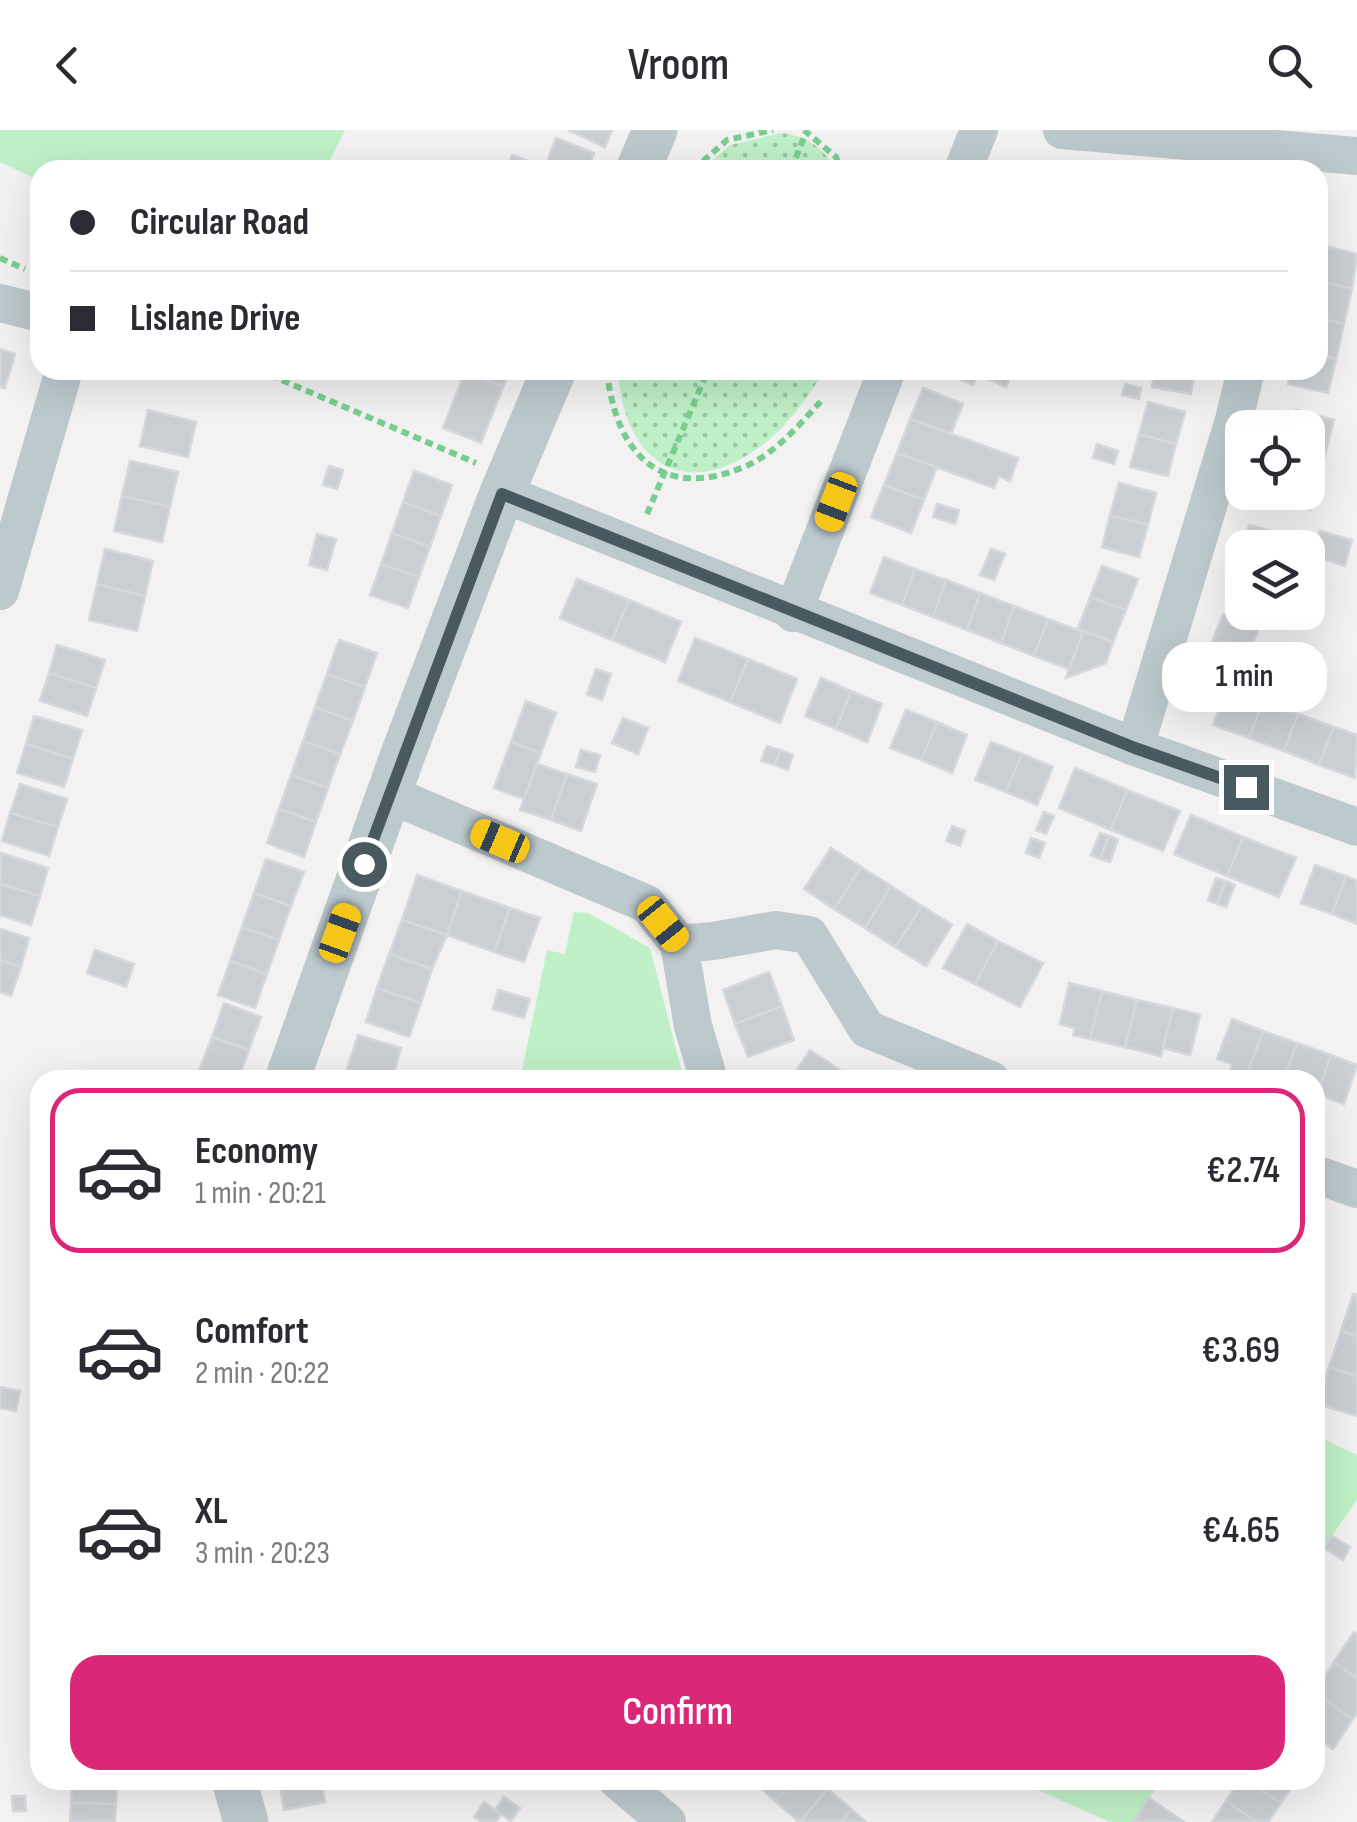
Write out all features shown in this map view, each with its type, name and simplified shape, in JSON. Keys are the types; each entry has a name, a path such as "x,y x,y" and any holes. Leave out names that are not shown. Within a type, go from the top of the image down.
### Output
{"street":[{"path":"642,160 654,130"},
{"path":"967,160 979,130"},
{"path":"1062,130 1281,160"},
{"path":"1316,160 1357,156"},
{"path":"0,302 30,310"},
{"path":"0,592 61,380"},
{"path":"292,1070 389,794 502,494 550,380"},
{"path":"794,612 882,380"},
{"path":"1135,748 1244,380"},
{"path":"502,494 1135,748 1357,827"},
{"path":"389,794 647,904 679,944 693,1026 706,1070"},
{"path":"679,944 776,930 809,935 867,1030 966,1070"},
{"path":"1325,1181 1357,1188"},
{"path":"237,1790 246,1822"},
{"path":"629,1790 667,1822"}],"path":[{"path":"704,160 726,140 773,130"},
{"path":"794,160 806,130 837,160"},
{"path":"0,258 30,272"},
{"path":"281,380 486,468 502,494"},
{"path":"609,380 614,412 630,448 664,475 696,480 748,465 792,432 822,400"},
{"path":"647,515 704,380"}],"green space":[{"path":"0,130 345,130 330,160 30,160 30,176 0,162"},
{"path":"782,133 814,144 829,160 713,160 730,145"},
{"path":"619,380 818,380 771,438 732,463 706,472 682,471 662,463 645,449 631,428"},
{"path":"574,912 588,913 650,948 681,1070 522,1070 547,950 565,954"},
{"path":"1325,1440 1357,1455 1357,1500 1325,1546"},
{"path":"1038,1790 1155,1790 1133,1822 1110,1822"}],"building":[{"path":"568,130 612,130 605,147"},
{"path":"556,138 594,153 592,160 548,160"},
{"path":"1328,247 1357,254 1352,289 1328,283"},
{"path":"1328,283 1352,289 1344,324 1328,320"},
{"path":"1328,320 1344,324 1336,359 1328,357"},
{"path":"0,349 15,354 5,388 0,387"},
{"path":"1328,357 1336,359 1328,393 1288,384 1289,380 1328,380"},
{"path":"462,380 485,380 503,387 481,443 443,428"},
{"path":"488,380 506,380 503,387"},
{"path":"990,380 1009,380 1006,387"},
{"path":"1153,380 1193,380 1191,394 1152,387"},
{"path":"1125,384 1141,388 1139,399 1122,395"},
{"path":"923,388 963,404 951,434 910,419"},
{"path":"1148,402 1185,412 1176,444 1139,434"},
{"path":"148,410 196,422 188,457 140,446"},
{"path":"1325,418 1334,420 1325,455"},
{"path":"910,419 1018,458 1010,481 999,476 994,488 897,453"},
{"path":"1139,434 1176,444 1168,476 1130,467"},
{"path":"1097,444 1118,451 1114,464 1093,458"},
{"path":"897,453 937,467 924,500 884,485"},
{"path":"130,461 178,472 170,507 122,496"},
{"path":"329,466 343,470 337,489 323,485"},
{"path":"414,471 452,485 441,516 403,502"},
{"path":"1119,483 1156,493 1148,525 1110,515"},
{"path":"884,485 924,500 911,533 871,517"},
{"path":"122,496 170,507 162,542 114,531"},
{"path":"403,502 441,516 430,547 392,533"},
{"path":"937,504 959,510 955,524 933,517"},
{"path":"1110,515 1148,525 1139,557 1102,547"},
{"path":"1325,532 1352,540 1345,566 1325,560"},
{"path":"392,533 430,547 419,577 381,564"},
{"path":"317,534 336,539 327,570 309,565"},
{"path":"105,549 153,561 145,596 97,584"},
{"path":"991,549 1005,554 994,580 980,575"},
{"path":"884,557 915,569 902,605 870,593"},
{"path":"381,564 419,577 408,608 370,595"},
{"path":"1102,566 1138,579 1126,610 1090,597"},
{"path":"915,569 946,580 933,617 902,605"},
{"path":"577,579 629,600 612,640 560,618"},
{"path":"946,580 980,593 967,630 933,617"},
{"path":"97,584 145,596 137,631 89,620"},
{"path":"980,593 1014,606 1001,643 967,630"},
{"path":"1090,597 1126,610 1113,642 1078,628"},
{"path":"629,600 681,622 665,662 612,640"},
{"path":"1014,606 1048,619 1034,656 1001,643"},
{"path":"1223,614 1225,630 1258,630 1247,659 1211,645"},
{"path":"1048,619 1083,632 1069,669 1034,656"},
{"path":"1083,631 1113,642 1106,663 1066,678"},
{"path":"695,638 748,659 730,702 678,681"},
{"path":"339,640 377,653 365,687 327,674"},
{"path":"57,645 105,660 96,688 49,673"},
{"path":"1211,645 1247,659 1236,691 1199,677"},
{"path":"748,659 797,679 780,723 730,702"},
{"path":"596,669 611,674 602,700 587,694"},
{"path":"49,673 96,688 87,716 40,701"},
{"path":"327,674 365,687 353,721 315,707"},
{"path":"821,678 851,691 836,729 805,716"},
{"path":"1227,687 1263,701 1249,738 1213,725"},
{"path":"851,691 882,704 867,742 836,729"},
{"path":"526,701 556,713 541,753 511,742"},
{"path":"1263,701 1298,714 1284,751 1249,738"},
{"path":"315,707 353,721 340,754 303,741"},
{"path":"906,710 937,722 921,760 890,748"},
{"path":"1298,714 1334,727 1319,765 1284,751"},
{"path":"34,716 82,730 73,759 26,744"},
{"path":"623,718 648,728 638,754 612,743"},
{"path":"937,722 967,735 952,773 921,760"},
{"path":"1334,727 1357,735 1355,778 1319,765"},
{"path":"303,741 340,754 328,788 291,775"},
{"path":"511,742 541,753 524,799 494,788"},
{"path":"991,742 1022,754 1006,792 975,780"},
{"path":"26,744 73,759 64,787 17,773"},
{"path":"767,746 780,750 775,765 761,761"},
{"path":"581,750 600,755 595,772 576,767"},
{"path":"780,750 793,755 788,770 775,765"},
{"path":"1022,754 1053,767 1037,805 1006,792"},
{"path":"537,764 567,774 551,820 520,810"},
{"path":"1075,768 1127,790 1111,830 1059,808"},
{"path":"567,774 597,784 581,831 551,820"},
{"path":"291,775 328,788 316,822 279,809"},
{"path":"20,784 67,799 58,827 10,813"},
{"path":"1127,790 1180,811 1163,851 1111,830"},
{"path":"279,809 316,822 304,857 267,843"},
{"path":"1044,812 1054,816 1046,834 1036,830"},
{"path":"10,813 58,827 49,856 2,841"},
{"path":"1191,815 1243,837 1227,876 1174,854"},
{"path":"952,826 965,831 960,846 946,841"},
{"path":"1100,833 1109,836 1100,859 1091,855"},
{"path":"1109,836 1118,840 1110,862 1100,859"},
{"path":"1243,837 1296,858 1279,897 1227,876"},
{"path":"1031,838 1045,843 1039,858 1026,853"},
{"path":"831,848 861,867 834,909 804,889"},
{"path":"1,853 48,868 40,896 0,884"},
{"path":"266,859 304,872 291,906 254,893"},
{"path":"1315,865 1346,876 1332,914 1301,903"},
{"path":"861,867 891,886 865,928 834,909"},
{"path":"417,875 462,891 447,935 402,920"},
{"path":"1346,876 1357,881 1357,924 1332,914"},
{"path":"1216,878 1226,881 1217,904 1208,900"},
{"path":"1226,881 1235,885 1226,907 1217,904"},
{"path":"0,884 40,896 31,925 0,915"},
{"path":"891,886 922,906 895,947 865,928"},
{"path":"462,891 510,908 494,952 447,935"},
{"path":"254,893 291,906 279,940 242,927"},
{"path":"922,906 952,925 926,966 895,947"},
{"path":"510,908 540,918 524,962 494,952"},
{"path":"402,920 447,935 432,969 389,954"},
{"path":"967,924 998,941 975,984 943,968"},
{"path":"242,927 279,940 267,974 230,961"},
{"path":"0,929 29,938 21,967 0,960"},
{"path":"998,941 1043,963 1020,1007 975,984"},
{"path":"95,950 134,964 126,987 87,973"},
{"path":"389,954 432,969 421,1003 377,988"},
{"path":"0,960 21,967 11,996 0,992"},
{"path":"230,961 267,974 255,1008 218,995"},
{"path":"769,972 782,1006 735,1024 723,990"},
{"path":"1069,983 1102,991 1090,1039 1073,1035 1075,1028 1060,1024"},
{"path":"377,988 421,1003 409,1037 366,1022"},
{"path":"498,990 530,999 524,1018 493,1009"},
{"path":"1102,991 1137,1000 1125,1047 1090,1039"},
{"path":"1137,1000 1173,1008 1161,1056 1125,1047"},
{"path":"224,1003 261,1017 249,1050 212,1037"},
{"path":"782,1006 794,1040 748,1057 735,1024"},
{"path":"1173,1008 1200,1015 1190,1055 1163,1048"},
{"path":"1232,1019 1263,1031 1249,1070 1230,1070 1232,1064 1217,1059"},
{"path":"1263,1031 1297,1043 1287,1070 1249,1070"},
{"path":"358,1035 401,1048 395,1070 347,1069"},
{"path":"212,1037 249,1050 242,1070 199,1070"},
{"path":"1297,1043 1331,1055 1325,1072 1287,1070"},
{"path":"810,1050 840,1070 797,1070"},
{"path":"1331,1055 1357,1065 1344,1104 1325,1097 1325,1072"},
{"path":"1353,1294 1357,1295 1357,1336 1341,1331"},
{"path":"1341,1331 1357,1336 1357,1376 1329,1367"},
{"path":"1329,1367 1357,1376 1357,1416 1325,1406"},
{"path":"0,1387 20,1391 16,1411 0,1408"},
{"path":"1332,1536 1350,1547 1343,1560 1325,1546"},
{"path":"1354,1632 1357,1634 1357,1678 1334,1662"},
{"path":"1334,1662 1357,1678 1357,1714 1353,1719 1325,1700 1325,1677"},
{"path":"1325,1700 1353,1719 1333,1749 1325,1744"},
{"path":"72,1790 117,1790 116,1804 71,1803"},
{"path":"281,1790 323,1790 325,1802 284,1810"},
{"path":"763,1790 785,1790 775,1801"},
{"path":"785,1790 827,1790 799,1822 775,1801"},
{"path":"827,1790 852,1810 841,1822 800,1822"},
{"path":"1233,1790 1261,1790 1281,1803 1268,1822 1257,1822 1226,1801"},
{"path":"1261,1790 1289,1790 1281,1803"},
{"path":"12,1796 25,1796 26,1811 13,1811"},
{"path":"504,1797 520,1808 511,1821 495,1810"},
{"path":"1149,1798 1184,1822 1133,1822"},
{"path":"1226,1801 1257,1822 1212,1822"},
{"path":"484,1802 501,1814 496,1822 482,1822 474,1817"},
{"path":"71,1803 116,1804 115,1822 70,1822"},
{"path":"852,1810 866,1822 841,1822"}],"route":[{"path":"364,864 502,494 1135,748 1246,787"}]}
